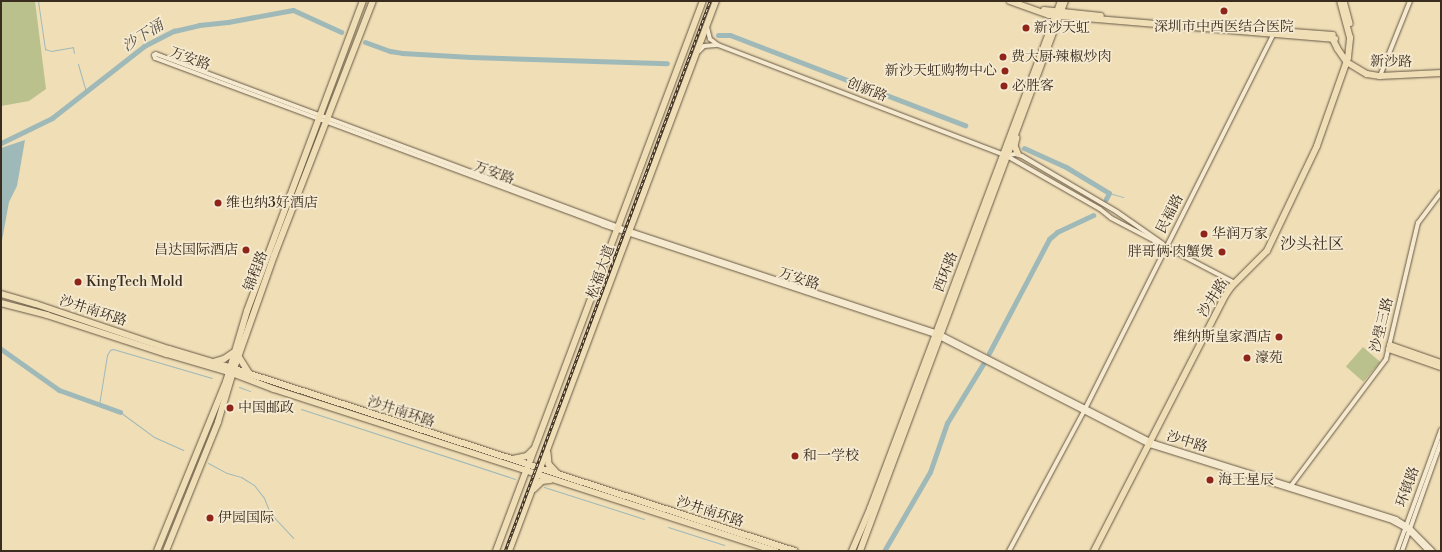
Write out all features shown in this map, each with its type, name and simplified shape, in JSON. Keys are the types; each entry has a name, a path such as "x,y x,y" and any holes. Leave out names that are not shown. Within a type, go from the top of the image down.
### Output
{"main road":[{"name":"锦程路","path":"166,551 198,469 205,455 236,354 322,119 363,1"},
{"name":"锦程路","path":"322,119 336,98 373,1"},
{"name":"松福大道","path":"496,551 703,1"},
{"name":"松福大道","path":"509,551 716,1"},
{"name":"新沙路","path":"1010,1 1044,14 1333,37 1349,61 1362,73 1441,73"},
{"name":"新沙路","path":"1021,1 1058,14"},
{"name":"西环路","path":"1005,154 1015,134 1058,14 1061,1"},
{"name":"西环路","path":"852,551 870,509 937,335 1058,14 1065,1"},
{"path":"1340,1 1350,38 1349,61"},
{"path":"1344,1 1353,38 1349,61"},
{"name":"沙井路","path":"1094,551 1152,444 1225,296 1235,283 1267,251 1317,146 1349,61"},
{"name":"沙井路","path":"1098,551 1226,297 1269,252 1319,147 1349,61"},
{"name":"新沙路","path":"1381,74 1441,70"},
{"path":"1015,134 1017,137 1015,146 1018,153"},
{"name":"沙井南环路","path":"3,295 213,362 248,376 511,466 528,468"},
{"name":"沙井南环路","path":"2,303 41,313 219,369 231,370"},
{"name":"西环路","path":"860,550 937,335"},
{"path":"1390,347 1441,363"},
{"path":"1390,347 1441,367"},
{"path":"213,362 236,354 248,376 227,384 219,369"},
{"name":"沙井南环路","path":"248,376 504,458 539,472 795,551"},
{"name":"锦程路","path":"157,551 227,384"},
{"path":"504,458 516,459 525,457 530,454 536,445"},
{"path":"531,494 542,481 559,478 549,464 548,450"},
{"path":"511,466 521,474 521,486"},
{"name":"沙井南环路","path":"559,478 776,551"}],"street":[{"path":"1381,74 1410,1"},
{"path":"707,24 708,36 718,45"},
{"name":"民福路","path":"1009,551 1084,409 1275,32"},
{"path":"696,54 704,46 718,45"},
{"name":"创新路","path":"718,45 1005,154 1100,209 1111,218 1235,283"},
{"name":"万安路","path":"322,119 156,54 154,56 155,58 628,232 937,335"},
{"name":"创新路","path":"1005,154 1016,154 1022,156 1152,234 1166,247"},
{"name":"沙壆三路","path":"1290,487 1386,359 1418,223 1441,193"},
{"name":"沙中路","path":"937,335 1152,444 1290,487 1382,513 1407,528 1433,551"},
{"name":"环镇路","path":"1402,551 1407,528 1441,430"},
{"name":"环镇路","path":"1397,551 1441,442"},
{"name":"沙中路","path":"1407,528 1428,551"}],"green space":[{"path":"1,1 35,1 46,89 29,101 1,106"},
{"path":"1363,347 1380,362 1363,382 1346,367"}],"water":[{"path":"25,140 17,186 9,202 1,246 1,148"}],"waterway":[{"path":"38,1 45,49 51,51 73,47 74,53"},
{"name":"沙下涌","path":"1,143 52,118 144,46 174,31 199,25 228,22 293,10 341,32"},
{"path":"718,35 730,35 965,125"},
{"path":"365,42 390,51 402,53 471,57 667,63"},
{"path":"78,64 86,92"},
{"path":"1024,148 1066,167 1109,193 1106,199"},
{"path":"1109,193 1123,197"},
{"path":"989,353 1049,239 1057,232 1093,215"},
{"path":"1,349 59,390 120,412"},
{"path":"99,405 107,355 110,350 113,349 212,378"},
{"path":"884,551 930,472 947,423 983,364"},
{"path":"239,387 250,391"},
{"path":"301,409 515,479"},
{"path":"120,412 154,437 183,450"},
{"path":"208,463 227,473 241,477 254,485 264,498 270,513 293,538"},
{"path":"544,487 644,519"},
{"path":"668,527 724,545"}],"railway":[{"path":"505,551 710,1"}],"place":[{"name":"深圳市中西医结合医院","path":"1224,11"},
{"name":"新沙天虹","path":"1026,28"},
{"name":"费大厨·辣椒炒肉","path":"1003,57"},
{"name":"新沙天虹购物中心","path":"1005,71"},
{"name":"必胜客","path":"1004,86"},
{"name":"维也纳3好酒店","path":"218,203"},
{"name":"华润万家","path":"1204,234"},
{"name":"昌达国际酒店","path":"246,250"},
{"name":"胖哥俩·肉蟹煲","path":"1222,252"},
{"name":"KingTech Mold","path":"78,282"},
{"name":"维纳斯皇家酒店","path":"1279,337"},
{"name":"濠苑","path":"1247,358"},
{"name":"中国邮政","path":"230,408"},
{"name":"和一学校","path":"795,456"},
{"name":"海王星辰","path":"1210,480"},
{"name":"伊园国际","path":"210,518"}],"district":[{"name":"沙头社区","path":"1312,244"}]}
